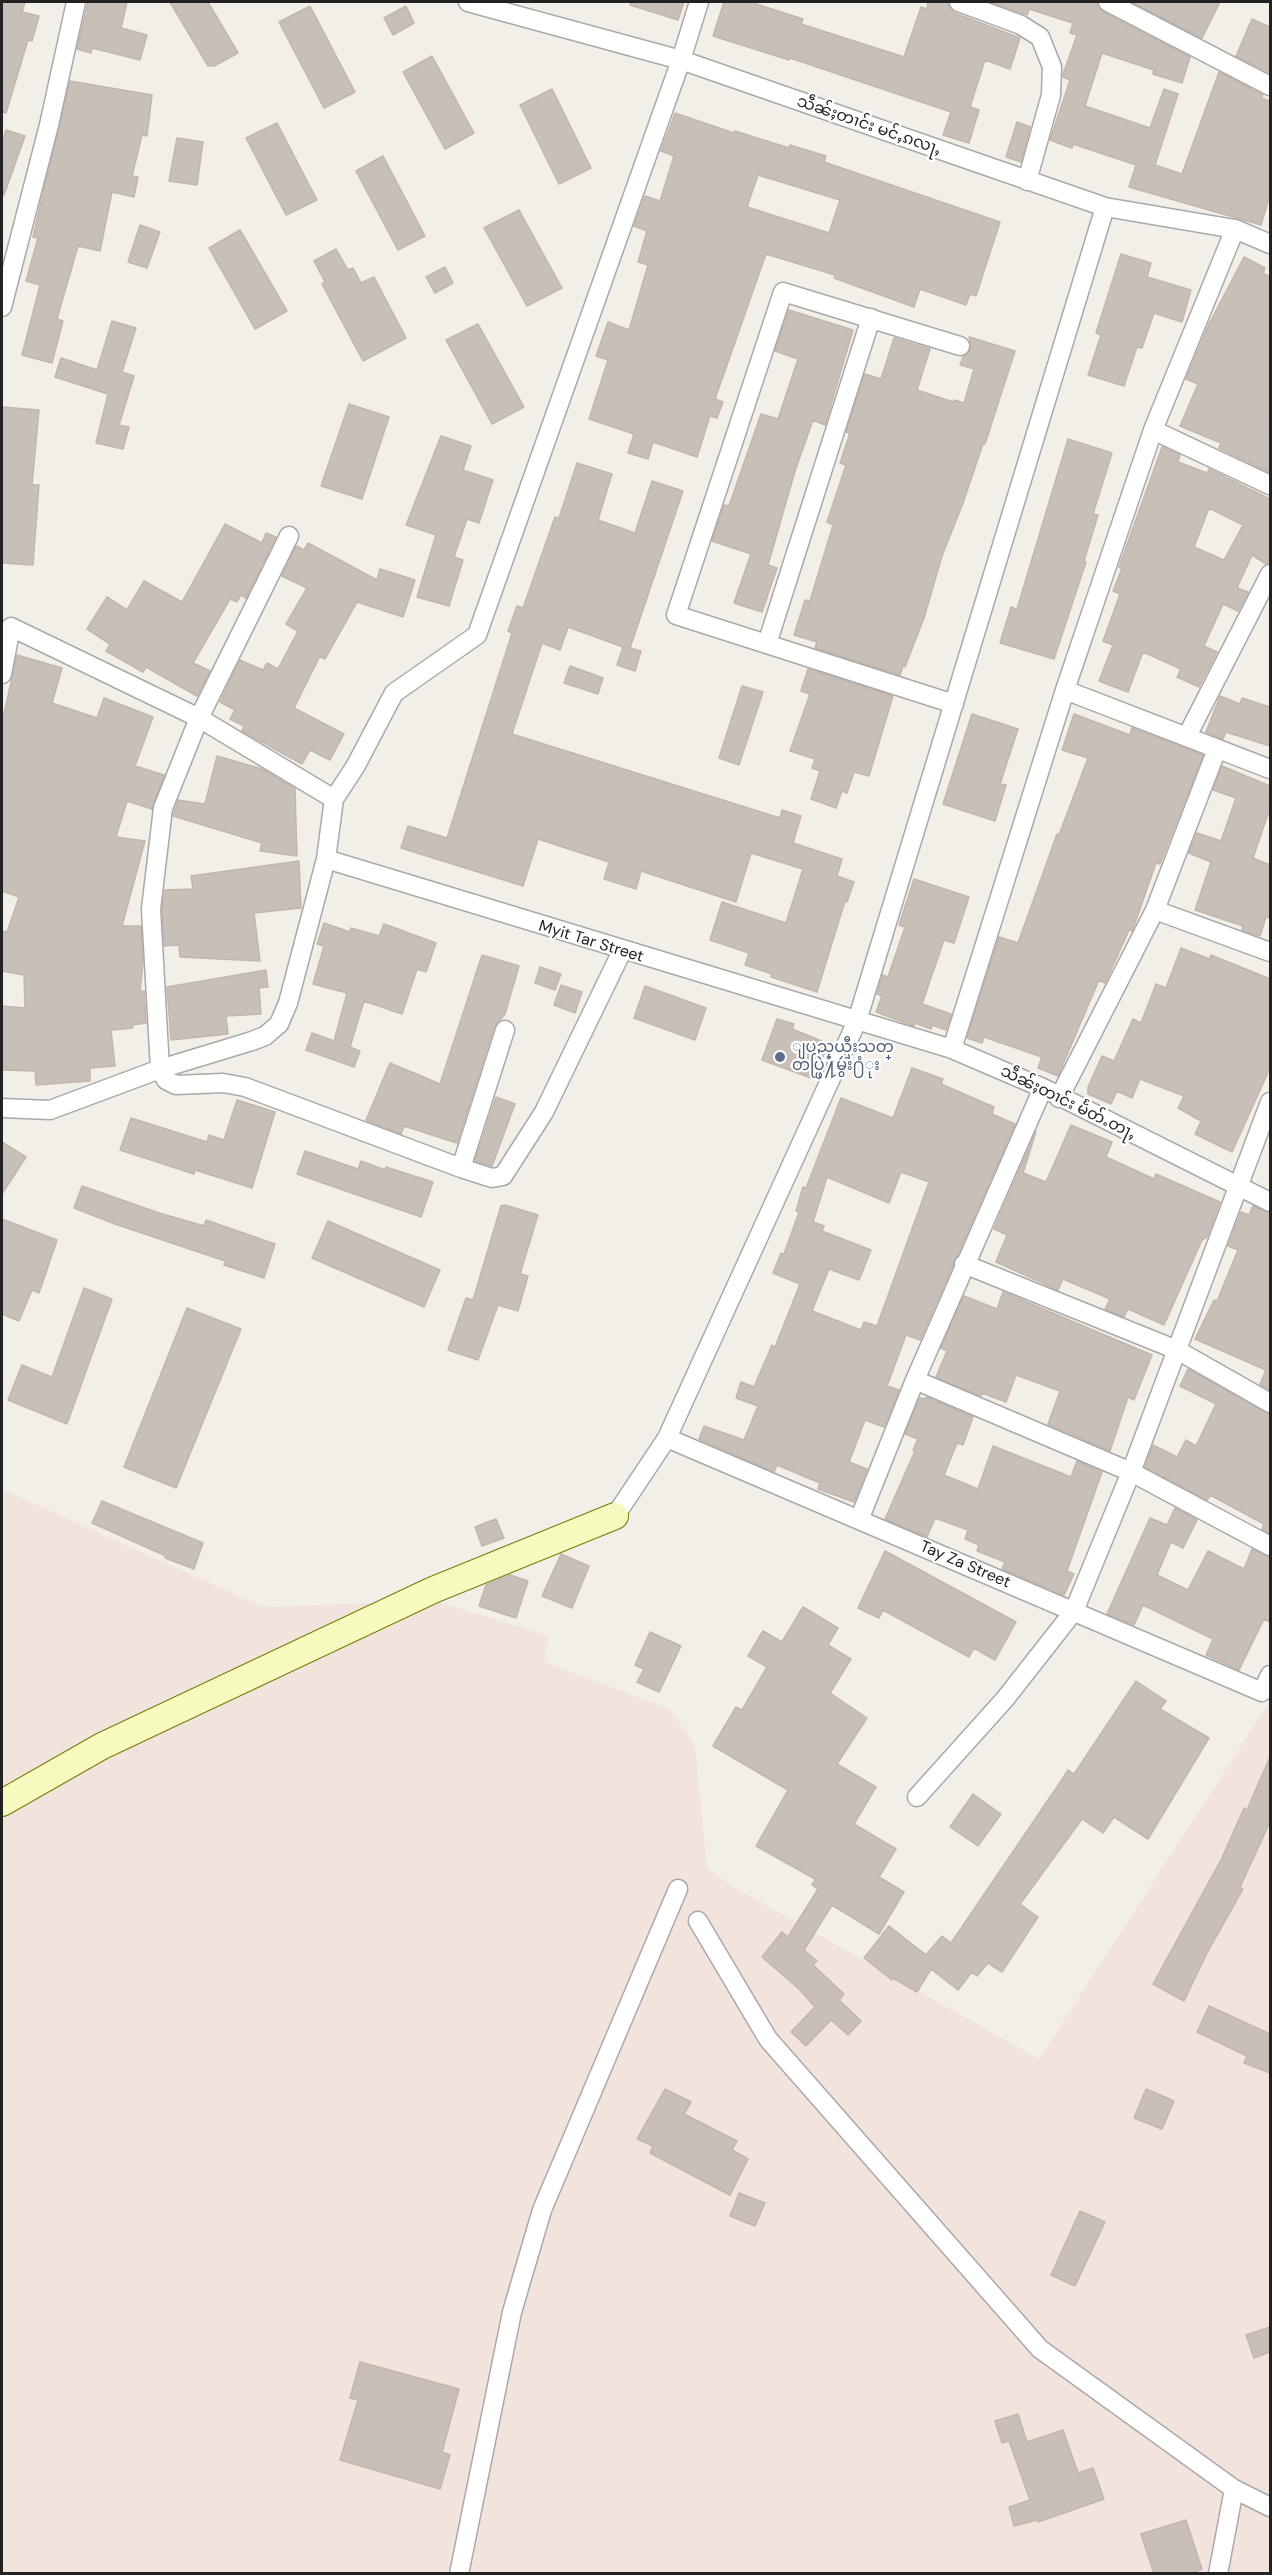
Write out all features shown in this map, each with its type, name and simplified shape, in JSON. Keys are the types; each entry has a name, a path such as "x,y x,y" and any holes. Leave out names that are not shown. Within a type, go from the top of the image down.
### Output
{"street":[{"path":"2,307 49,125 76,2"},
{"name":"သဵၼ်ႈတၢင်း မင်ႇၵလႃႇ","path":"468,2 681,60 1105,207 1235,229 1270,244"},
{"path":"2,1108 50,1110 160,1069 252,1041 265,1036 279,1024 288,1003 326,859 334,799 356,767 394,693 477,635 681,60 699,2"},
{"path":"959,2 1022,25 1040,37 1052,67 1051,95 1027,181"},
{"path":"1108,2 1270,86"},
{"path":"2,1803 102,1746 433,1590 615,1516 667,1438 857,1021 1105,207"},
{"path":"952,1049 1065,690 1154,430 1235,229"},
{"path":"954,704 676,615 783,292 960,346"},
{"path":"767,644 871,318"},
{"path":"1154,430 1270,485"},
{"path":"290,536 199,718 163,808 152,909 160,1069 166,1080 171,1083 223,1083 245,1087 461,1168 492,1178 503,1176 519,1155 544,1112 622,951"},
{"path":"1187,736 1270,574"},
{"path":"2,674 11,627 199,718 334,799"},
{"path":"1065,690 1270,769"},
{"path":"1059,1098 1155,910 1217,749"},
{"name":"Myit Tar Street","path":"326,859 857,1021"},
{"path":"1155,910 1270,952"},
{"name":"သဵၼ်ႈတၢင်း မႅတ်ႉတႃႇ","path":"857,1021 952,1049 1043,1088 1270,1202"},
{"path":"461,1168 505,1030"},
{"path":"859,1520 964,1264 1043,1088"},
{"path":"916,1797 1005,1699 1074,1611 1131,1472 1270,1102"},
{"path":"964,1264 1177,1350 1270,1403"},
{"path":"915,1380 1131,1472 1270,1546"},
{"name":"Tay Za Street","path":"667,1438 1262,1692 1270,1675"},
{"path":"459,2574 512,2312 542,2210 678,1889"},
{"path":"698,1920 768,2039 1040,2349 1234,2489 1270,2507"},
{"path":"1218,2574 1234,2489"}],"shaded area":[{"path":"2,1489 263,1607 436,1601 549,1636 544,1662 670,1709 695,1746 707,1868 732,1886 1039,2059 1270,1701 1270,2573 2,2574"}],"building":[{"path":"2,2 25,2 22,12 39,16 32,41 28,40 6,113 2,112"},
{"path":"88,2 127,2 121,28 147,35 140,60 92,48 91,53 77,49"},
{"path":"170,2 208,2 238,53 214,66 208,66"},
{"path":"631,2 684,2 678,20 630,5"},
{"path":"724,2 750,2 803,19 801,24 904,57 921,7 927,9 928,2 948,2 950,9 955,13 1020,38 1010,69 985,60 970,107 979,110 969,143 943,135 951,112 790,58 789,60 713,36"},
{"path":"990,2 1097,2 1103,12 1190,57 1182,83 1153,74 1154,70 1102,53 1085,106 1150,128 1164,89 1178,94 1155,165 1182,174 1219,72 1263,95 1261,98 1270,101 1270,195 1261,225 1129,187 1136,165 1073,144 1072,148 1050,140 1070,80 1063,77 1063,74 1077,35 1070,33 1073,23 1029,9 1027,15"},
{"path":"1131,2 1220,2 1202,38"},
{"path":"310,6 355,92 324,108 279,22"},
{"path":"406,6 414,23 393,35 384,18"},
{"path":"1252,19 1270,27 1270,73 1236,56"},
{"path":"432,56 474,133 445,149 403,72"},
{"path":"70,81 152,95 147,136 142,135 132,176 138,177 134,197 112,192 100,251 78,246 57,319 63,321 52,363 22,355 40,285 26,281 38,238 33,237"},
{"path":"552,89 591,168 559,184 520,105"},
{"path":"675,113 734,133 735,131 789,148 790,145 826,156 824,162 1000,222 976,296 970,294 966,305 920,289 914,307 834,278 835,275 766,254 715,399 723,402 717,418 710,416 697,457 653,442 648,459 628,453 634,434 589,419 608,360 596,356 608,322 629,330 648,265 638,262 647,231 634,226 645,196 660,201 674,156 661,151","holes":["758,175 840,200 829,233 747,207"]},
{"path":"1017,122 1030,127 1021,162 1006,157"},
{"path":"277,123 317,200 286,215 246,138"},
{"path":"6,130 25,136 4,195 2,195 2,143"},
{"path":"177,138 203,142 197,185 169,181"},
{"path":"383,156 425,236 398,250 356,171"},
{"path":"519,210 562,288 527,306 484,228"},
{"path":"140,225 160,232 147,268 128,262"},
{"path":"240,230 287,311 255,329 209,248"},
{"path":"336,249 348,270 353,268 361,283 374,277 406,338 363,361 322,284 325,282 314,261"},
{"path":"1121,254 1151,263 1147,277 1191,290 1182,322 1154,313 1142,348 1137,347 1124,386 1088,375 1101,335 1096,333"},
{"path":"1244,257 1265,268 1263,273 1270,277 1269,472 1219,448 1221,443 1180,426 1198,384 1186,379 1208,326"},
{"path":"445,267 453,283 435,293 426,277"},
{"path":"789,310 853,330 825,425 813,420 795,471 768,565 777,568 762,612 734,603 751,554 712,541 724,505 729,506 761,414 778,419 798,359 775,351"},
{"path":"112,321 136,328 122,372 134,376 119,425 129,427 123,449 96,443 108,394 55,377 61,358 97,370"},
{"path":"478,324 524,407 492,424 446,340"},
{"path":"969,337 1015,351 985,444 983,444 942,556 924,618 905,667 903,666 900,675 815,648 817,642 794,635 805,600 810,601 833,525 827,522 846,465 840,463 850,433 846,432 865,374 881,379 894,338 930,349 917,390 953,402 954,400 964,403 974,369 960,365 963,357 971,349"},
{"path":"349,404 389,417 362,499 321,486"},
{"path":"2,407 39,410 32,485 39,485 33,565 2,563"},
{"path":"441,436 471,446 463,470 493,480 479,523 467,519 454,557 463,560 449,606 417,597 436,535 406,525"},
{"path":"1068,439 1112,453 1093,514 1098,515 1084,561 1086,562 1054,659 1000,643 1011,607 1017,609"},
{"path":"1162,447 1180,455 1178,462 1207,473 1209,469 1270,499 1270,563 1266,564 1252,555 1237,588 1248,592 1238,611 1223,604 1204,646 1217,652 1199,687 1177,677 1181,669 1143,652 1128,692 1099,681 1113,645 1103,641 1120,594 1113,591 1122,568 1119,567","holes":["1209,508 1243,525 1224,560 1194,547"]},
{"path":"577,463 612,474 598,520 635,533 652,481 683,491 630,648 641,651 635,671 617,665 623,647 568,627 560,650 542,643 512,734 780,818 782,810 801,816 793,843 842,859 837,876 854,882 847,902 845,901 817,992 771,977 772,974 745,965 749,953 710,940 722,902 786,923 803,869 751,853 736,902 641,871 636,889 604,879 609,862 538,839 523,886 401,848 408,826 447,838 512,633 508,631 517,606 523,608 555,517 559,518"},
{"path":"225,524 262,543 266,533 276,537 246,598 241,595 237,602 230,599 193,663 210,671 197,696 146,667 143,672 106,651 110,644 87,629 107,597 127,610 144,581 182,602"},
{"path":"308,543 377,580 380,569 415,580 403,617 357,602 325,659 320,656 294,708 344,734 330,760 310,750 302,764 242,731 244,726 230,719 235,710 220,702 240,660 263,670 267,663 278,669 298,631 286,624 307,588 282,576 296,546 304,550"},
{"path":"17,655 62,668 52,703 97,718 104,698 153,717 135,766 164,775 152,809 127,801 116,837 145,841 122,926 141,926 143,962 140,992 144,991 146,1023 132,1025 133,1028 111,1030 115,1066 90,1068 90,1081 36,1085 35,1071 2,1070 2,1006 25,1008 24,975 2,971 2,931 7,932 19,897 2,891 2,723"},
{"path":"570,666 603,678 598,694 564,683"},
{"path":"808,669 893,696 869,776 854,772 847,793 842,791 836,808 811,799 820,771 812,768 815,759 790,751 810,694 801,691"},
{"path":"742,686 763,692 739,765 719,758"},
{"path":"1220,696 1240,704 1242,698 1270,707 1270,746 1226,732 1223,739 1206,732"},
{"path":"972,714 1018,729 1000,784 1006,785 995,821 943,804"},
{"path":"1074,714 1130,735 1132,728 1203,755 1160,864 1156,863 1132,931 1129,930 1105,983 1099,980 1058,1076 1038,1068 1042,1057 984,1037 982,1043 967,1038 999,937 1018,943 1057,834 1059,835 1088,758 1062,750"},
{"path":"217,756 262,769 295,789 297,856 260,851 262,843 173,816 178,800 205,804"},
{"path":"1222,766 1270,786 1270,808 1253,858 1270,865 1270,918 1266,917 1260,936 1242,930 1243,926 1195,910 1211,862 1189,853 1197,833 1221,841 1236,798 1213,790"},
{"path":"299,861 301,908 254,913 260,961 180,957 179,945 164,946 162,909 165,890 193,889 191,876"},
{"path":"914,879 969,897 954,943 944,940 922,1004 951,1014 946,1030 932,1025 931,1029 915,1023 914,1026 876,1012 882,996 877,994 883,975 888,977 905,927 899,925"},
{"path":"324,923 350,932 351,928 379,936 384,924 436,943 426,972 417,969 402,1014 364,1001 350,1047 360,1051 354,1067 306,1050 312,1033 334,1041 347,993 313,984 324,946 317,944"},
{"path":"1181,948 1210,959 1211,955 1270,979 1270,1068 1232,1152 1195,1134 1201,1121 1178,1108 1184,1096 1140,1079 1132,1098 1117,1091 1111,1104 1088,1094 1088,1087 1102,1056 1114,1061 1133,1019 1141,1023 1156,984 1166,988"},
{"path":"482,955 519,966 505,1014 494,1027 457,1143 404,1126 401,1134 366,1120 390,1063 440,1084"},
{"path":"540,967 561,974 555,990 535,983"},
{"path":"266,970 268,987 259,988 261,1014 226,1016 228,1034 171,1040 167,987"},
{"path":"561,985 582,992 575,1013 554,1005"},
{"path":"645,986 706,1008 695,1040 634,1018"},
{"path":"777,1019 794,1024 792,1029 829,1044 822,1059 819,1058 811,1078 762,1060"},
{"path":"912,1068 943,1079 941,1084 994,1107 992,1114 1015,1124 920,1340 906,1335 887,1386 899,1390 884,1427 865,1420 849,1462 867,1469 854,1502 818,1489 820,1483 777,1465 774,1472 699,1439 704,1426 744,1440 758,1406 736,1398 741,1382 754,1387 772,1345 775,1347 800,1284 773,1273 781,1253 784,1254 799,1212 796,1211 803,1187 806,1188 841,1098 893,1118","holes":["901,1172 929,1182 877,1326 864,1322 861,1330 812,1311 829,1269 859,1280 871,1250 822,1231 824,1226 813,1222 827,1177 889,1203"]},
{"path":"496,1097 515,1104 492,1166 475,1161"},
{"path":"237,1100 275,1112 252,1188 195,1170 194,1174 120,1150 131,1118 207,1142 209,1135 224,1140"},
{"path":"1071,1125 1112,1142 1106,1157 1154,1179 1156,1174 1220,1202 1207,1237 1202,1240 1164,1325 1128,1309 1124,1317 1105,1309 1110,1299 1063,1279 1058,1290 996,1262 1007,1235 994,1229 1036,1132 1023,1173 1046,1182"},
{"path":"2,1142 26,1157 2,1194"},
{"path":"305,1151 358,1169 361,1161 385,1170 386,1167 433,1182 421,1217 297,1174"},
{"path":"82,1186 159,1213 204,1226 206,1220 275,1244 264,1278 224,1265 225,1261 74,1208"},
{"path":"505,1205 538,1215 520,1274 528,1276 518,1311 498,1305 478,1360 448,1350 466,1298 473,1300 501,1206"},
{"path":"1253,1206 1270,1213 1270,1390 1260,1384 1266,1370 1195,1339 1214,1300 1217,1301 1238,1250 1228,1246 1241,1212 1249,1215"},
{"path":"2,1219 57,1240 39,1293 32,1290 19,1321 2,1314"},
{"path":"328,1221 440,1270 424,1307 312,1258"},
{"path":"84,1288 112,1299 67,1424 8,1400 22,1365 52,1377"},
{"path":"1003,1292 1152,1355 1134,1400 1128,1397 1110,1451 1048,1424 1060,1391 1016,1375 1006,1402 982,1393 981,1396 936,1377 947,1351 941,1348 964,1296 997,1309"},
{"path":"187,1308 241,1329 176,1488 124,1467"},
{"path":"1188,1369 1270,1414 1270,1534 1262,1529 1264,1524 1210,1495 1207,1500 1145,1467 1153,1445 1177,1457 1186,1440 1196,1446 1216,1404 1180,1386"},
{"path":"926,1397 973,1417 963,1445 957,1443 944,1475 978,1489 993,1446 1071,1477 1077,1461 1102,1472 1067,1571 1074,1574 1064,1595 1002,1569 1005,1562 977,1551 979,1545 965,1539 968,1530 935,1518 927,1537 885,1519 915,1451 913,1450 918,1439 905,1434 920,1398 925,1399"},
{"path":"102,1501 203,1543 194,1569 165,1558 166,1556 92,1523"},
{"path":"1175,1508 1197,1520 1183,1548 1171,1542 1157,1575 1188,1590 1208,1551 1244,1569 1252,1549 1270,1557 1270,1622 1264,1619 1239,1670 1206,1655 1213,1639 1143,1605 1134,1625 1107,1614 1150,1518 1167,1525"},
{"path":"496,1519 504,1538 482,1546 475,1527"},
{"path":"885,1551 1016,1622 995,1660 974,1648 969,1657 883,1610 879,1618 858,1608"},
{"path":"561,1554 589,1566 572,1608 542,1596"},
{"path":"510,1575 528,1581 516,1618 479,1606 486,1585"},
{"path":"803,1607 838,1628 828,1645 851,1659 830,1693 867,1718 837,1764 876,1787 854,1824 896,1849 879,1877 904,1892 879,1934 832,1905 804,1950 817,1961 813,1965 844,1994 839,2000 861,2021 848,2035 831,2020 806,2046 791,2032 815,2007 799,1989 762,1957 782,1932 788,1937 818,1889 812,1885 815,1879 756,1846 788,1790 713,1746 736,1707 742,1710 767,1667 748,1656 763,1631 782,1642"},
{"path":"650,1632 681,1646 659,1692 637,1682 644,1669 635,1665"},
{"path":"1136,1681 1166,1701 1160,1709 1209,1738 1148,1839 1114,1817 1103,1833 1082,1819 1020,1904 1038,1917 1002,1972 988,1963 977,1976 972,1972 958,1990 931,1969 917,1992 893,1978 892,1980 864,1958 889,1926 926,1955 942,1936 951,1943 1068,1770 1074,1774"},
{"path":"1270,1757 1270,1822 1240,1887 1243,1889 1207,1953 1184,2001 1153,1984 1222,1858 1244,1808 1247,1810"},
{"path":"973,1794 1001,1814 978,1846 950,1827"},
{"path":"1209,2006 1270,2034 1270,2073 1244,2063 1247,2056 1197,2032"},
{"path":"665,2089 691,2102 684,2114 737,2141 732,2150 748,2159 730,2195 650,2153 653,2146 637,2139"},
{"path":"1146,2089 1174,2101 1162,2129 1134,2118"},
{"path":"739,2193 765,2203 755,2226 730,2216"},
{"path":"1080,2211 1105,2222 1075,2286 1051,2275"},
{"path":"1270,2327 1270,2352 1254,2358 1246,2335"},
{"path":"360,2362 459,2389 442,2452 450,2455 440,2489 340,2460 358,2400 350,2398"},
{"path":"1018,2414 1027,2442 1063,2430 1078,2473 1093,2468 1104,2499 1038,2522 1037,2520 1014,2526 1009,2507 1030,2500 1009,2441 1002,2443 995,2421"},
{"path":"1186,2520 1202,2569 1188,2574 1154,2574 1141,2534"}],"place":[{"name":"ျပည္နယ္မီးသတ္ တပ္ဖြဲ႔မွဴး႐ံုး","path":"780,1057"}]}
